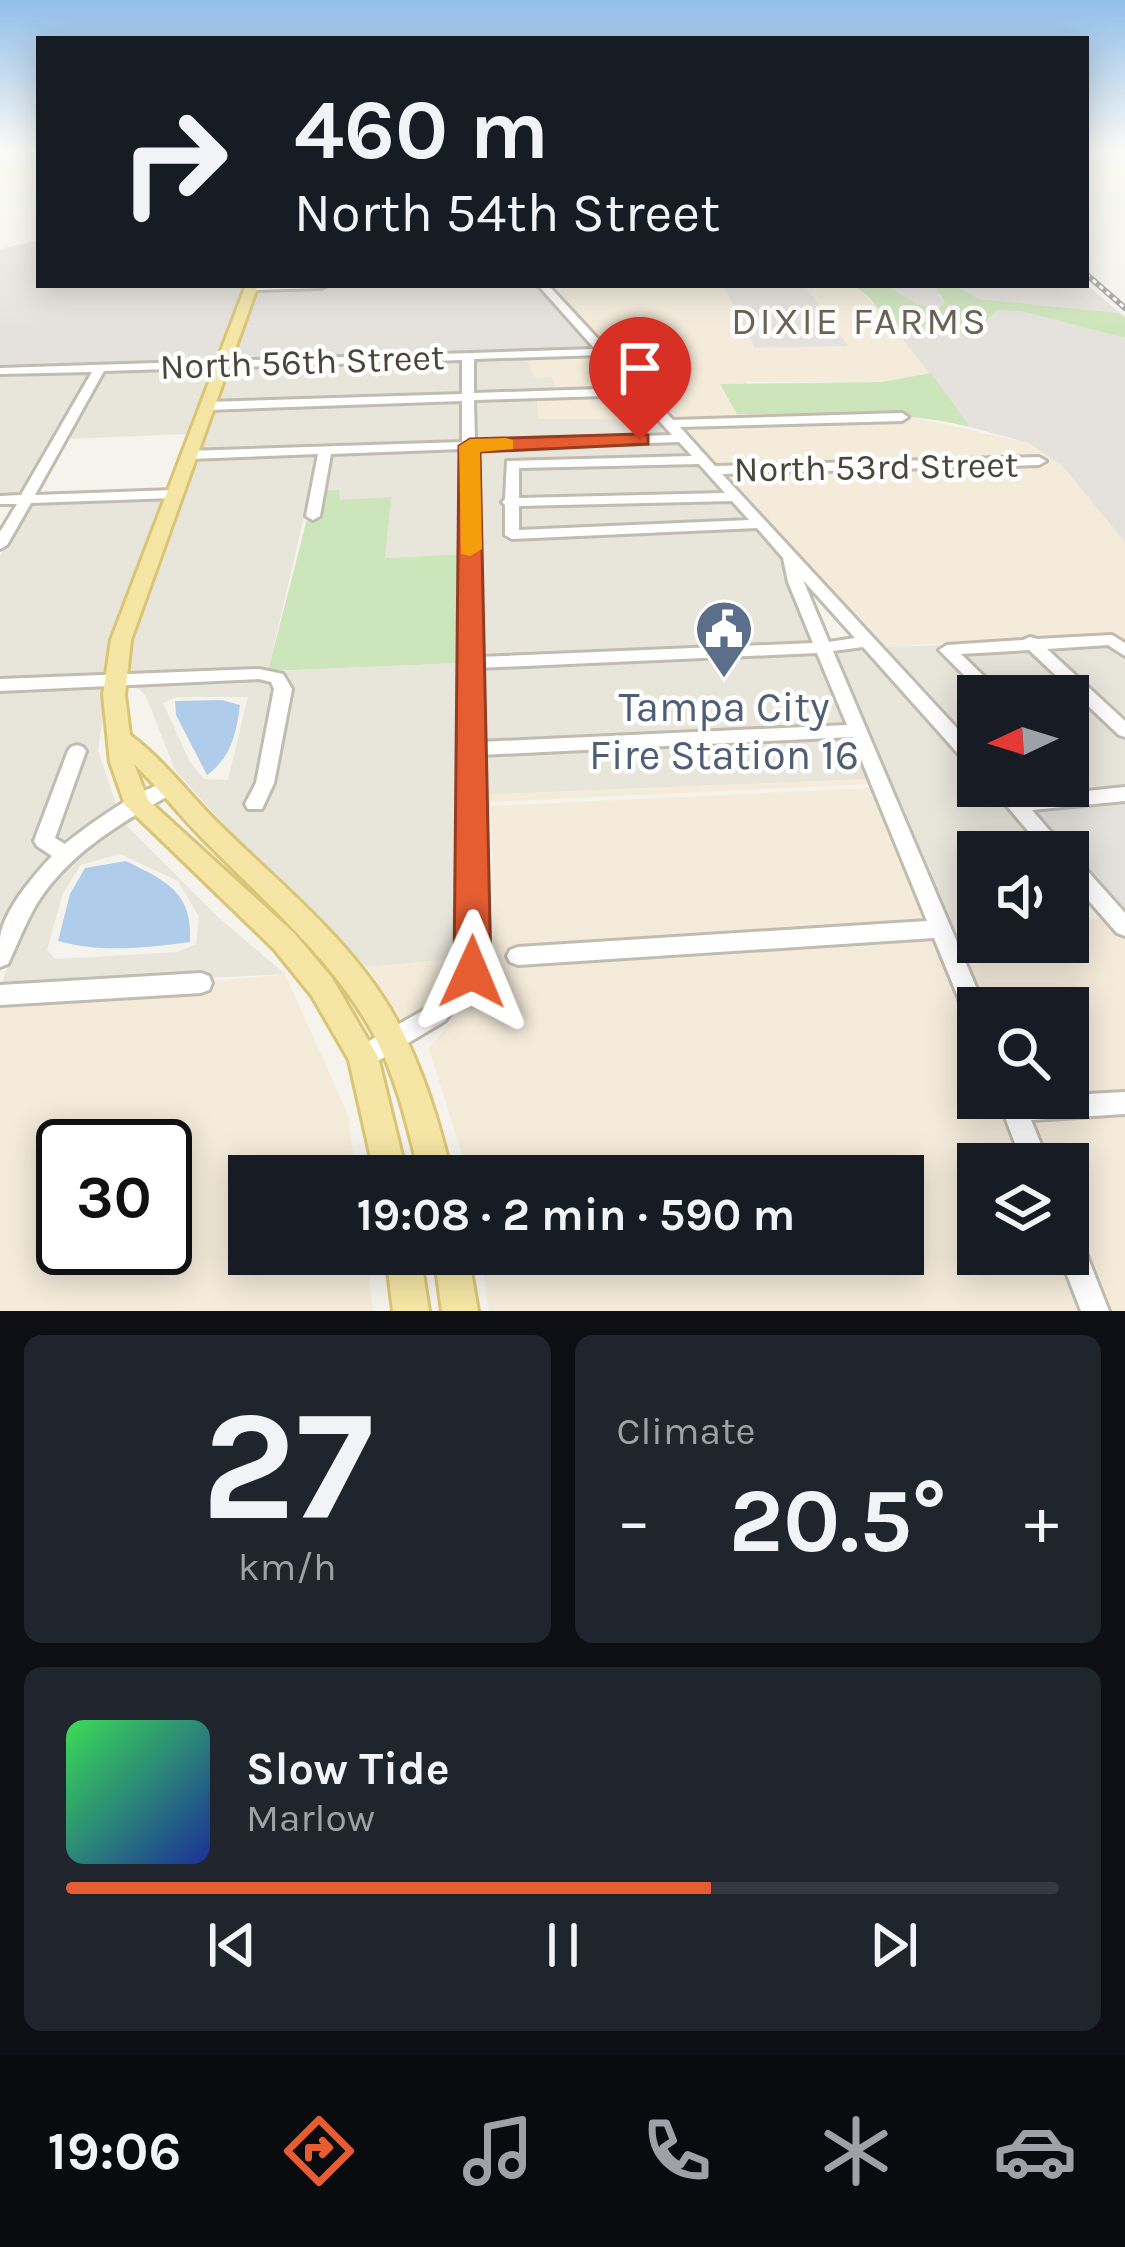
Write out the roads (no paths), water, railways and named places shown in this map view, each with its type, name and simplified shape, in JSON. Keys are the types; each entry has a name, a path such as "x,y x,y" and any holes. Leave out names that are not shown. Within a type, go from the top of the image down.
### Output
{"main road":[{"path":"251,288 126,625 115,680 122,762 137,805 284,941 322,987 363,1057 386,1155"},
{"path":"123,741 310,924 353,975 394,1037 418,1100 431,1155"},
{"path":"406,1275 411,1311"},
{"path":"454,1275 460,1311"}],"street":[{"path":"546,288 957,736"},
{"name":"North 56th Street","path":"0,371 604,352"},
{"path":"363,1057 436,1014 472,972 468,356"},
{"path":"0,545 100,368"},
{"path":"207,406 641,391"},
{"path":"671,424 902,417"},
{"path":"188,455 683,438"},
{"path":"313,516 325,451"},
{"name":"North 53rd Street","path":"509,502 512,464 1039,461"},
{"path":"0,500 174,494"},
{"path":"736,497 509,502 512,536 762,524"},
{"path":"790,554 789,564 965,987"},
{"path":"973,675 946,650 1112,640 1125,651"},
{"path":"470,663 824,648 867,641"},
{"path":"1030,642 1125,730"},
{"path":"0,685 277,678 283,689 265,783 255,804"},
{"path":"472,749 858,731"},
{"path":"63,854 44,841 77,751"},
{"path":"0,958 17,914 63,854 166,788"},
{"path":"1089,798 1125,794"},
{"path":"1018,807 1039,831"},
{"path":"1089,887 1125,927"},
{"path":"518,956 941,929"},
{"path":"0,995 201,982"},
{"path":"1089,1102 1125,1102"},
{"path":"1080,1275 1095,1311"}],"water":[{"path":"222,700 240,705 237,726 227,753 207,775 176,715 175,701"},
{"path":"126,861 165,882 182,900 190,942 107,948 58,941 70,894 85,868"}],"railway":[{"path":"1089,277 1125,308"}],"place":[{"name":"Tampa City Fire Station 16","path":"724,680"}],"district":[{"name":"DIXIE FARMS","path":"860,320"}]}
